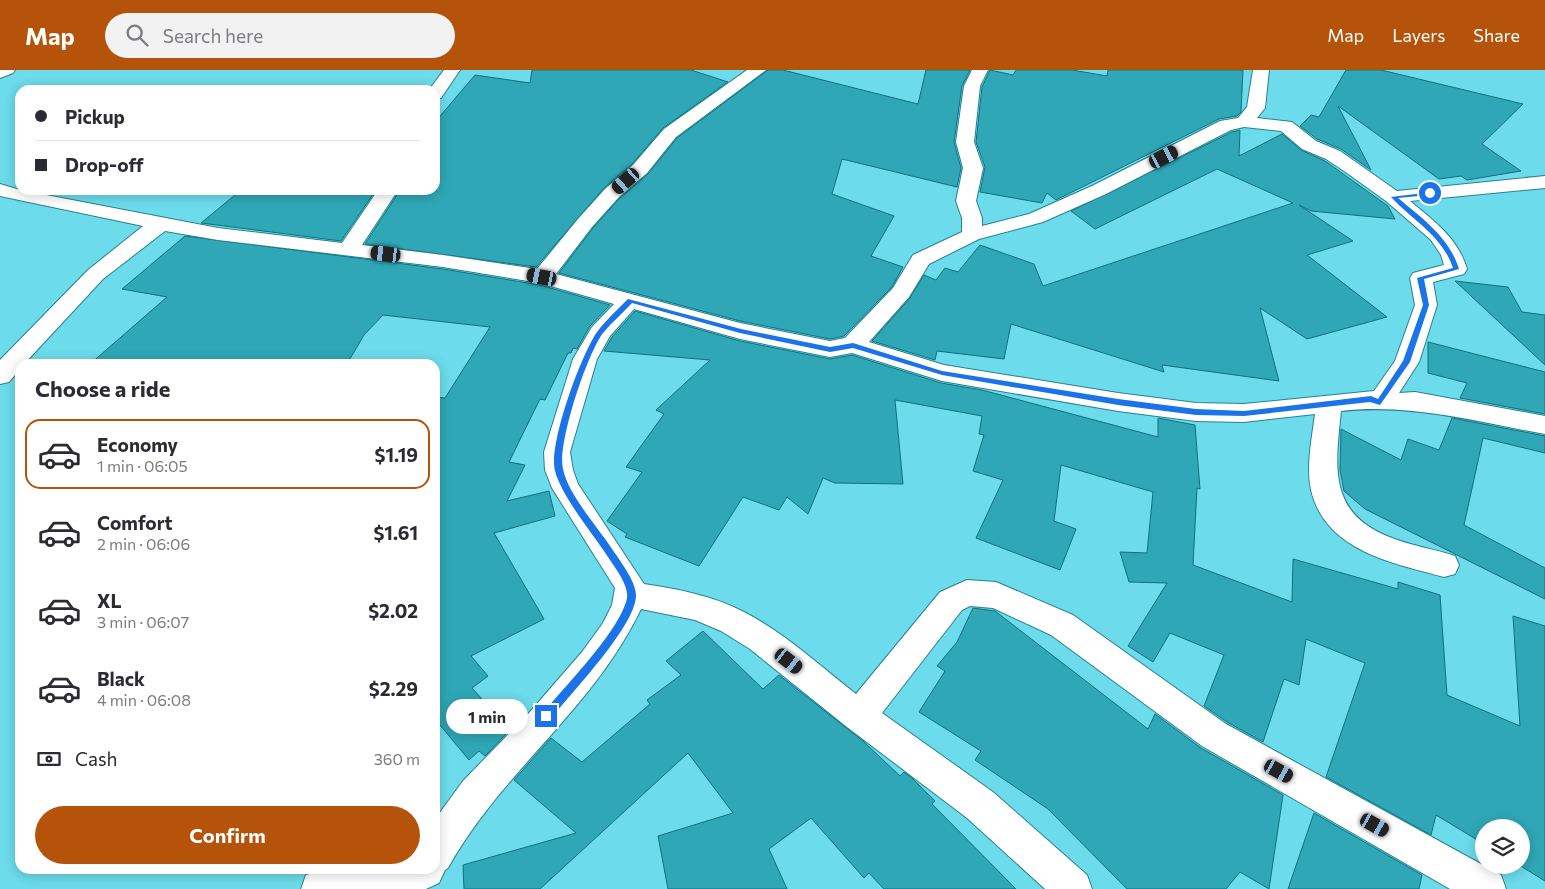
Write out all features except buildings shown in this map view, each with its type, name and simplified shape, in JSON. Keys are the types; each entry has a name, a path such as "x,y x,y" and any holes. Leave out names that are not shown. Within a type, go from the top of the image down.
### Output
{"street":[{"path":"0,73 7,70"},
{"path":"440,87 452,70"},
{"path":"542,277 585,223 612,193 640,169 670,133 758,70"},
{"path":"972,235 972,218 966,201 972,168 965,142 972,86 980,70"},
{"path":"1244,122 1256,108 1261,70"},
{"path":"853,345 901,292 921,260 972,235 1036,218 1099,190 1226,125 1244,122 1286,126 1309,145 1333,155 1394,197 1439,236 1452,255 1456,269 1421,278 1426,305 1407,362 1380,402"},
{"path":"1394,197 1545,182"},
{"path":"29,195 161,224 348,250 444,261 542,277 717,325 830,350 853,345 942,373 1166,408 1244,413 1371,399 1380,402 1415,401 1545,425"},
{"path":"348,250 385,195"},
{"path":"16,359 82,287 122,251 161,224"},
{"path":"440,847 449,829 475,795 570,690 614,634 628,610 632,596 624,575 566,488 559,470 557,452 585,358 600,332 630,300"},
{"path":"0,376 15,360"},
{"path":"1329,404 1323,466 1326,495 1338,519 1356,535 1392,550 1444,565"},
{"path":"859,716 951,601 968,593 996,595 1062,625 1214,735 1487,889"},
{"path":"632,596 669,600 698,608 732,621 761,639 859,716 980,805 1073,889"},
{"path":"320,889 410,874"}],"route":[{"path":"546,716 570,690 614,634 628,610 632,596 630,586 624,575 566,488 559,470 557,452 585,358 600,332 630,300 740,331 830,350 853,345 942,373 1118,402 1196,412 1244,413 1268,412 1371,399 1380,402 1407,362 1426,305 1421,278 1456,269 1452,255 1439,236 1394,197 1430,193"}]}
